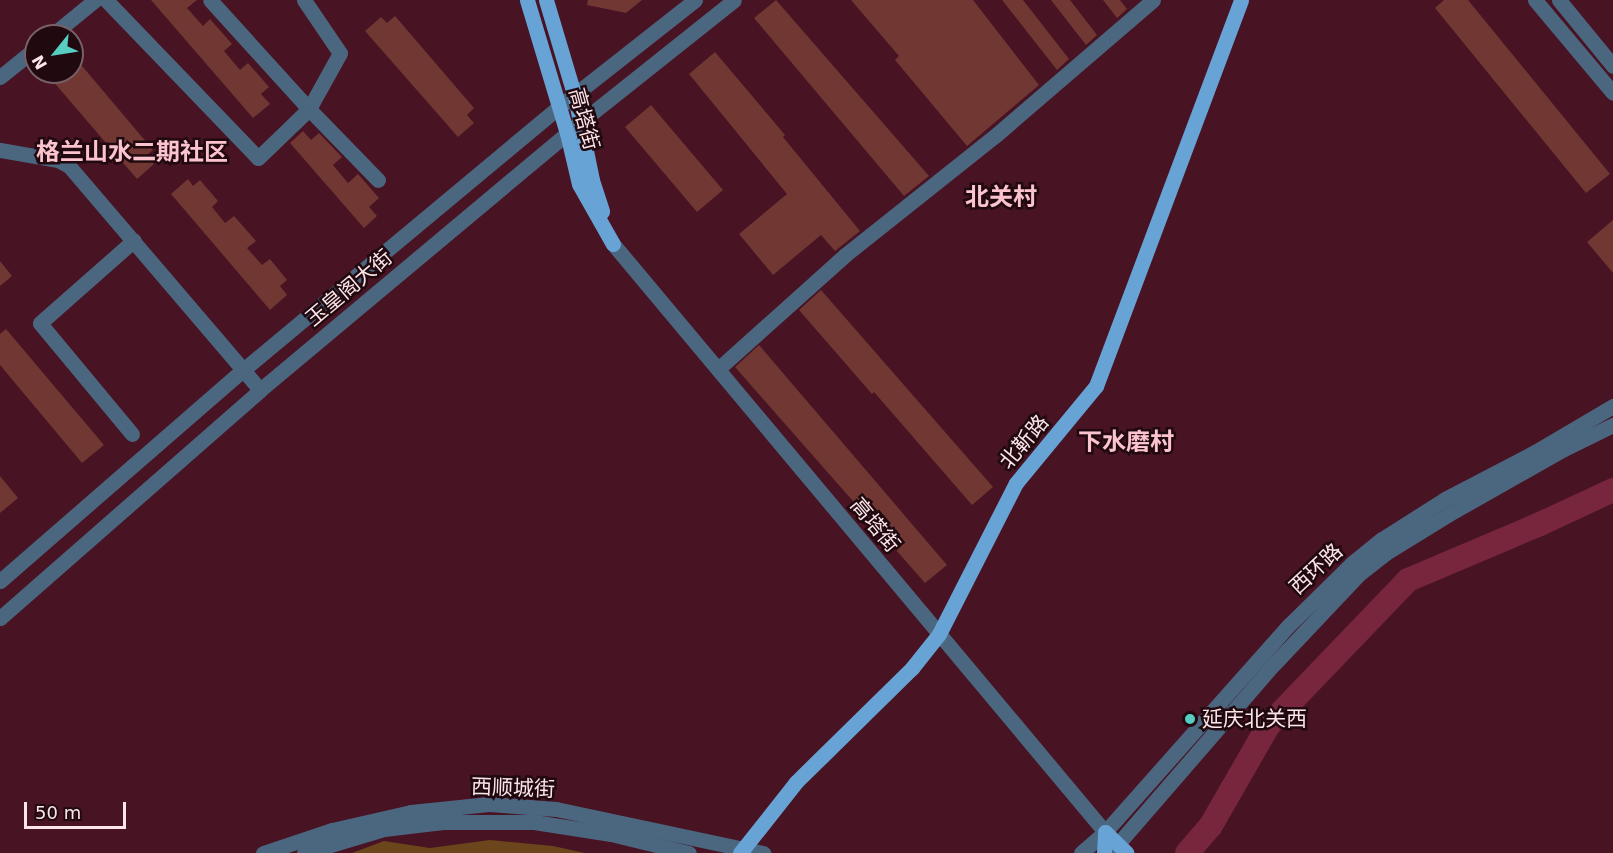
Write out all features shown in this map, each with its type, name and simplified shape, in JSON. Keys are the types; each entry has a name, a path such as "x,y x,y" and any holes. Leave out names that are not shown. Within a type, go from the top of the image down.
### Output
{"main road":[{"name":"高塔街","path":"527,0 567,133 579,184 613,244"},
{"name":"高塔街","path":"546,0 575,97 592,180 613,244"},
{"name":"北靳路","path":"743,850 796,782 912,668 939,634 1016,483 1096,386 1241,0"},
{"path":"1105,832 1119,850"},
{"path":"1104,853 1105,832"}],"street":[{"path":"66,24 95,0"},
{"path":"106,0 258,158 309,109 340,53 304,0"},
{"path":"210,0 309,109 378,180"},
{"name":"玉皇阁大街","path":"0,581 243,370 559,107 575,97 695,0"},
{"name":"玉皇阁大街","path":"0,618 260,390 567,133 734,0"},
{"path":"718,369 845,255 996,135 1153,0"},
{"path":"1535,0 1613,93"},
{"path":"1559,0 1613,66"},
{"path":"0,77 24,58"},
{"path":"0,150 58,160 69,166 260,390"},
{"path":"132,434 40,323 134,240"},
{"name":"高塔街","path":"613,244 1105,832"},
{"name":"西环路","path":"1105,832 1289,625 1352,563 1382,538 1445,499 1535,452 1613,406"},
{"name":"西环路","path":"1119,850 1274,664 1359,574 1386,552 1449,514 1564,449 1613,425"},
{"name":"西顺城街","path":"263,853 332,830 411,812 489,804 556,809 763,853"},
{"name":"西顺城街","path":"304,853 384,829 443,822 534,822 611,834 689,853"},
{"path":"1081,853 1105,832"}],"shaded area":[{"path":"490,840 553,846 585,853 352,853 384,841 430,848"}],"building":[{"path":"151,0 197,0 187,8 203,26 210,19 232,44 224,51 240,70 248,63 269,87 261,94 270,104 253,118"},
{"path":"588,0 642,0 626,13 587,5"},
{"path":"776,0 929,176 904,196 754,18"},
{"path":"851,0 973,0 1039,85 967,146 895,60 899,56"},
{"path":"1002,0 1023,0 1069,59 1057,70"},
{"path":"1051,0 1070,0 1097,35 1086,45"},
{"path":"1103,0 1120,0 1127,9 1117,18"},
{"path":"1444,0 1468,0 1610,174 1586,193 1435,8"},
{"path":"395,16 474,108 467,115 474,123 458,137 365,31 381,17 387,23"},
{"path":"715,52 785,135 783,137 860,231 835,251 821,235 773,275 739,234 787,194 689,74"},
{"path":"84,68 153,150 147,155 154,164 137,179 55,84 84,84"},
{"path":"651,105 723,190 697,212 625,127"},
{"path":"303,131 311,140 319,133 342,157 333,165 348,183 358,174 379,198 369,207 377,216 364,228 290,143"},
{"path":"188,179 193,186 200,180 218,201 212,207 225,223 234,216 256,241 247,248 262,265 270,259 287,280 280,286 287,295 270,310 171,194"},
{"path":"1613,220 1613,273 1587,242"},
{"path":"0,261 12,276 0,286"},
{"path":"821,290 993,487 972,505 799,310"},
{"path":"6,329 104,445 82,463 0,365 0,334"},
{"path":"759,345 947,565 925,583 735,367"},
{"path":"0,476 18,498 0,513"}],"waterway":[{"path":"1187,853 1210,827 1268,726 1408,580 1613,490"}],"place":[{"name":"延庆北关西","path":"1190,719"}],"district":[{"name":"格兰山水二期社区","path":"132,153"},
{"name":"北关村","path":"1001,198"},
{"name":"下水磨村","path":"1126,443"}]}
